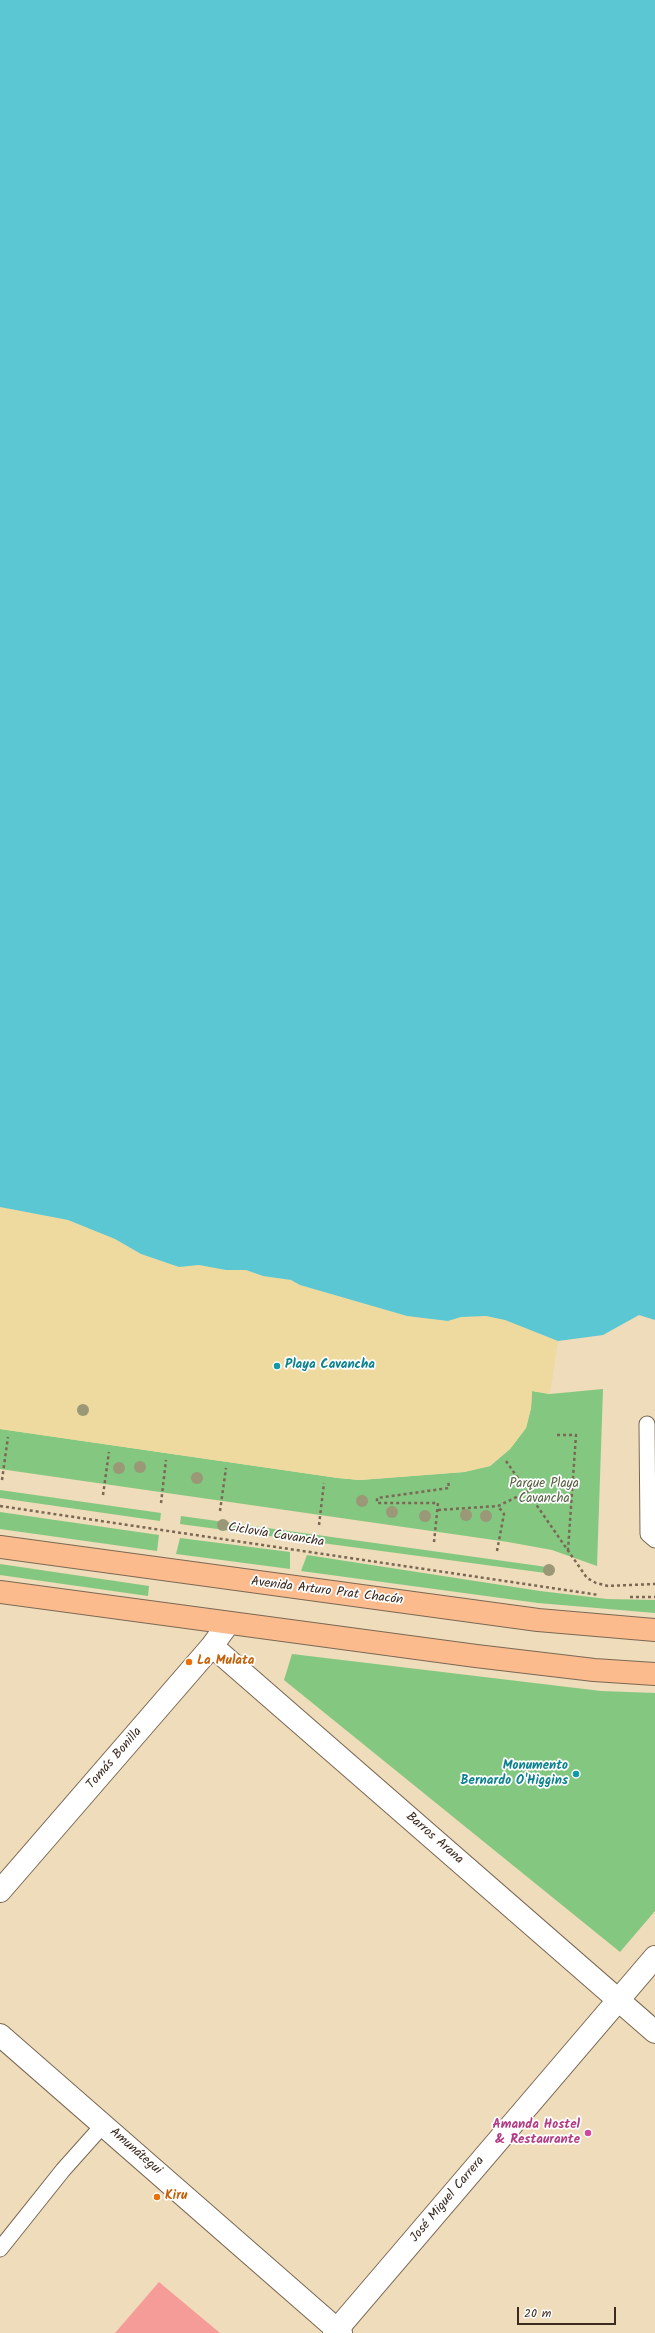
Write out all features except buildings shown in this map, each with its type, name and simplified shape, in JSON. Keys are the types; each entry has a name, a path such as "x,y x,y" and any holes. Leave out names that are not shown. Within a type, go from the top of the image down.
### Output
{"main road":[{"name":"Avenida Arturo Prat Chacón","path":"0,1547 538,1620 655,1630"},
{"path":"0,1592 228,1624 594,1670 655,1674"}],"street":[{"name":"Tomás Bonilla","path":"0,1892 212,1646 228,1624"},
{"name":"Barros Arana","path":"212,1646 655,2032"},
{"name":"José Miguel Carrera","path":"337,2332 655,1957"},
{"name":"Amunátegui","path":"0,2035 104,2124 337,2332"}],"lane":[{"path":"647,1424 648,1534 655,1540"},
{"path":"0,2249 68,2164 104,2124"}],"path":[{"path":"557,1435 576,1435 568,1550"},
{"path":"2,1480 8,1437"},
{"path":"103,1495 109,1452"},
{"path":"161,1503 166,1460"},
{"path":"506,1461 587,1578 596,1583 608,1586 655,1584"},
{"path":"220,1511 226,1468"},
{"path":"434,1542 438,1503 377,1503 377,1498 449,1488 448,1480"},
{"path":"318,1525 324,1483"},
{"path":"438,1510 498,1506 527,1492"},
{"name":"Ciclovía Cavancha","path":"0,1506 607,1596"},
{"path":"497,1551 504,1514 498,1506"},
{"path":"628,1597 655,1597"}],"green space":[{"name":"Parque Playa Cavancha","path":"603,1389 597,1566 552,1550 508,1542 0,1469 0,1429 338,1478 360,1480 464,1472 490,1466 510,1449 526,1428 531,1408 532,1391 550,1394"},
{"path":"0,1490 161,1513 160,1521 0,1498"},
{"path":"0,1512 159,1535 157,1551 0,1529"},
{"path":"181,1516 554,1568 553,1574 180,1524"},
{"path":"180,1538 290,1552 290,1569 176,1554"},
{"path":"307,1555 540,1591 607,1599 655,1600 655,1613 538,1603 301,1571"},
{"path":"0,1564 149,1586 148,1596 0,1575"},
{"path":"292,1654 601,1691 655,1693 655,1911 620,1952 284,1680"}],"sand":[{"name":"Playa Cavancha","path":"0,1207 68,1220 115,1239 141,1254 179,1267 199,1265 226,1270 245,1270 263,1276 291,1280 300,1285 407,1316 448,1321 461,1317 486,1316 505,1320 558,1341 550,1394 532,1391 531,1408 526,1428 510,1449 490,1466 464,1472 360,1480 0,1429"}],"water":[{"path":"0,0 655,0 655,1320 639,1315 603,1335 558,1341 505,1320 486,1316 461,1317 448,1321 407,1316 300,1285 291,1280 263,1276 246,1270 226,1270 199,1265 179,1267 141,1254 115,1239 68,1220 0,1207"}],"place":[{"name":"Playa Cavancha","path":"277,1366"},
{"name":"La Mulata","path":"189,1662"},
{"name":"Monumento Bernardo O'Higgins","path":"576,1774"},
{"name":"Amanda Hostel & Restaurante","path":"588,2133"},
{"name":"Kiru","path":"157,2197"}]}
